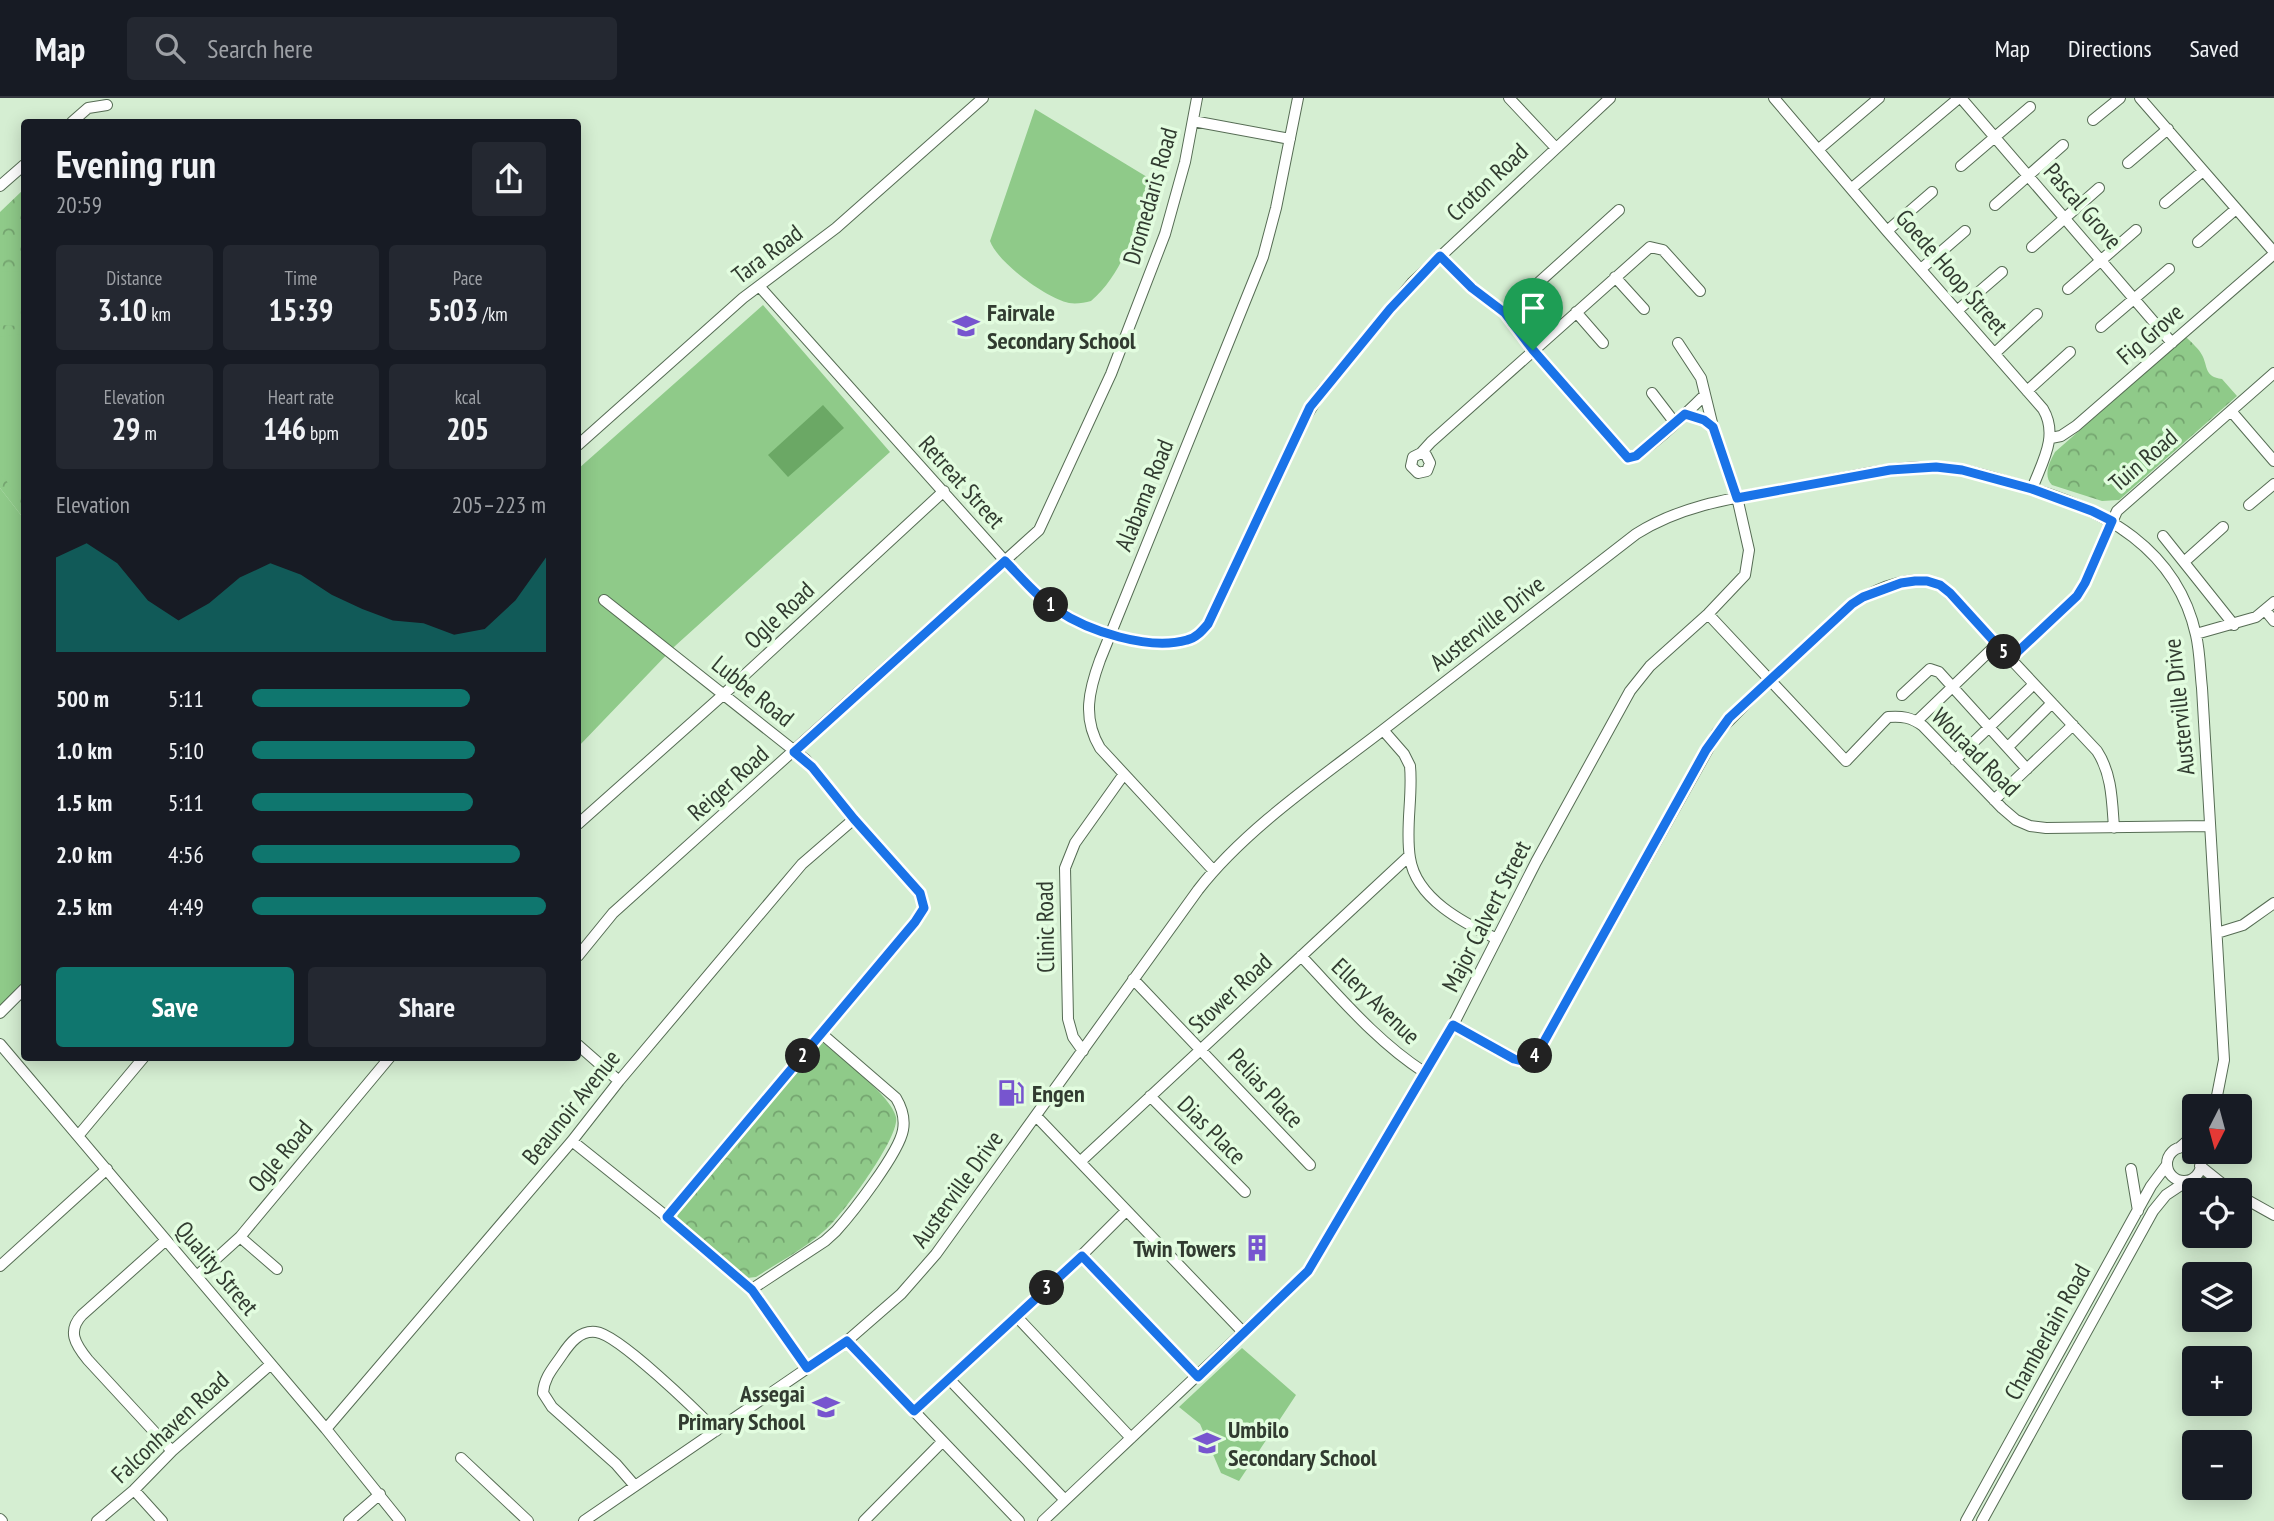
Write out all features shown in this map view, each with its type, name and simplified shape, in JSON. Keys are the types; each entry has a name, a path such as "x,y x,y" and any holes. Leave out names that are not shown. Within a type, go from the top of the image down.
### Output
{"street":[{"name":"Tara Road","path":"581,442 759,286 836,228 983,98"},
{"name":"Dromedaris Road","path":"1005,561 1031,538 1046,517 1111,374 1165,234 1185,162 1197,98"},
{"name":"Alabama Road","path":"1213,870 1100,748 1090,728 1088,716 1092,682 1263,257 1276,208 1298,98"},
{"path":"1509,98 1555,147"},
{"name":"Croton Road","path":"1208,624 1310,407 1390,309 1440,256 1610,98"},
{"name":"Goede Hoop Street","path":"1774,98 2027,391 2049,419 2051,438"},
{"path":"1819,149 1879,98"},
{"path":"1852,188 1960,98"},
{"name":"Pascal Grove","path":"1960,98 2172,343"},
{"path":"2092,120 2120,98"},
{"path":"2140,98 2274,253"},
{"path":"75,119 88,108 107,105"},
{"path":"1961,166 2030,107"},
{"path":"1193,121 1290,139"},
{"path":"2128,163 2168,129"},
{"path":"1995,205 2063,145"},
{"path":"0,186 21,168"},
{"path":"2165,203 2203,171"},
{"path":"2032,247 2099,188"},
{"path":"1887,231 1932,192"},
{"path":"2198,242 2236,209"},
{"path":"1505,313 1619,210"},
{"path":"2068,289 2136,230"},
{"path":"1921,269 1965,231"},
{"path":"1421,453 1644,250 1653,246 1663,250 1700,291"},
{"name":"Fig Grove","path":"2051,438 2061,436 2076,426 2274,253"},
{"path":"1440,256 1472,288 1505,313 1533,350 1628,458 1636,456 1706,395"},
{"path":"2101,327 2169,269"},
{"path":"1958,310 2002,272"},
{"path":"1615,276 1644,309"},
{"name":"Retreat Street","path":"759,286 1005,561 1058,610 1110,635 1161,642 1189,640 1208,624"},
{"path":"1576,312 1603,343"},
{"path":"1995,354 2037,314"},
{"name":"Major Calvert Street","path":"1043,1521 1198,1377 1299,1280 1316,1259 1453,1025 1536,862 1630,691 1650,666 1708,614 1745,576 1749,550 1737,498 1713,427 1702,378 1678,343"},
{"path":"2027,391 2070,352"},
{"name":"Tuin Road","path":"2010,659 2077,596 2117,511 2132,495 2274,373"},
{"path":"1652,393 1675,423"},
{"path":"2231,411 2274,461"},
{"path":"1685,414 1704,420 1713,427"},
{"path":"2032,489 2051,438"},
{"name":"Austerville Drive","path":"584,1521 847,1341 887,1308 918,1276 1213,870 1290,802 1636,534 1686,509 1912,467 1956,469 2032,489 2092,511 2134,536 2153,553 2183,599 2196,634 2202,688 2224,1059 2217,1094"},
{"path":"2249,505 2274,484"},
{"name":"Ogle Road","path":"581,821 944,491"},
{"path":"2185,562 2223,527"},
{"path":"2163,536 2234,625"},
{"name":"Reiger Road","path":"581,952 613,913 1005,561"},
{"path":"1453,1025 1514,1059 1522,1061 1536,1056 1717,733 1769,680 1852,604 1878,590 1901,583 1927,581 1940,585 2097,751 2106,765 2115,828"},
{"name":"Lubbe Road","path":"604,600 812,767 920,893 924,908 822,1034 667,1217"},
{"path":"2196,634 2256,617 2270,606 2274,621"},
{"name":"Wolraad Road","path":"1708,614 1846,761 1888,717 1904,716 1917,721 1994,800 2016,820 2030,826 2115,828 2210,825"},
{"path":"1917,721 1997,644"},
{"path":"1902,695 1930,669 1939,672 2027,769"},
{"path":"1955,760 2034,684"},
{"path":"2008,747 2052,704"},
{"path":"1994,800 2073,725"},
{"path":"1382,730 1404,754 1410,766 1409,856 1416,876 1442,907 1462,922 1497,939"},
{"name":"Clinic Road","path":"1083,1051 1073,1037 1068,1019 1065,868 1075,843 1124,774"},
{"name":"Beaunoir Avenue","path":"326,1429 572,1141 619,1080 802,864 854,819"},
{"name":"Stower Road","path":"1080,1161 1409,856"},
{"path":"2217,933 2243,925 2274,903"},
{"name":"Ellery Avenue","path":"1301,956 1376,1034 1402,1058 1424,1072"},
{"name":"Pelias Place","path":"1133,979 1310,1165"},
{"path":"0,1013 21,992"},
{"path":"752,1290 836,1231 896,1149 903,1129 901,1107 896,1098 822,1034"},
{"name":"Quality Street","path":"0,1044 326,1429 400,1521"},
{"path":"581,1048 619,1080"},
{"path":"78,1136 141,1061"},
{"name":"Ogle Road","path":"197,1276 240,1237 387,1061"},
{"name":"Dias Place","path":"1150,1097 1245,1192"},
{"path":"1036,1116 1243,1332"},
{"path":"572,1141 752,1290 807,1368"},
{"path":"2182,1145 2169,1155 2166,1166 2176,1180 2182,1180"},
{"path":"2206,1164 2219,1178"},
{"name":"Chamberlain Road","path":"1966,1521 2159,1173 2166,1166"},
{"path":"0,1266 107,1169"},
{"path":"2131,1169 2138,1211"},
{"name":"Chamberlain Road","path":"1982,1521 2153,1211 2166,1195 2182,1185"},
{"path":"2252,1203 2274,1215"},
{"path":"914,1411 1082,1256 1126,1211"},
{"path":"240,1237 277,1269"},
{"path":"166,1240 76,1321 73,1335 78,1348 88,1360 172,1451"},
{"path":"1082,1256 1198,1377"},
{"path":"1017,1317 1131,1438"},
{"path":"635,1486 616,1464 552,1407 543,1393 547,1376 571,1342 579,1336 594,1331 611,1338 655,1373 716,1431"},
{"path":"847,1341 1019,1521"},
{"name":"Falconhaven Road","path":"97,1521 135,1490 172,1451 271,1364"},
{"path":"950,1380 1065,1500"},
{"path":"866,1520 942,1442"},
{"path":"461,1458 528,1521"},
{"path":"135,1490 163,1521"},
{"path":"349,1521 380,1494"}],"green space":[{"path":"1035,109 1152,180 1122,261 1103,289 1091,301 1069,303 1036,287 1002,259 990,241"},
{"path":"21,192 21,515 0,488 0,212"},
{"path":"0,271 21,272 20,326 0,325"},
{"path":"763,305 890,452 675,646 581,744 581,466"},
{"path":"21,334 21,499 0,473 0,337"},
{"path":"2186,337 2201,353 2209,373 2222,379 2237,396 2119,500 2102,501 2052,485 2047,474 2055,452"},
{"path":"0,488 21,515 21,990 0,1012"},
{"path":"821,1041 885,1098 896,1117 895,1126 872,1170 851,1201 826,1229 756,1277 747,1278 677,1220 678,1210"},
{"path":"1242,1348 1296,1395 1239,1481 1221,1473 1200,1424 1179,1407"}],"shaded area":[{"path":"823,405 844,428 788,477 768,455"}],"place":[{"name":"Fairvale Secondary School","path":"966,326"},
{"name":"Engen","path":"1011,1093"},
{"name":"Twin Towers","path":"1257,1248"},
{"name":"Assegai Primary School","path":"826,1407"},
{"name":"Umbilo Secondary School","path":"1207,1443"}],"route":[{"path":"1440,256 1481,296 1505,313 1533,350 1628,458 1636,456 1685,414 1704,420 1713,427 1737,498 1890,470 1936,467 1962,470 2032,489 2112,521 2077,596 2010,659 1940,585 1915,581 1878,590 1852,604 1769,680 1729,718 1706,750 1536,1056 1530,1060 1514,1059 1453,1025 1308,1271 1198,1377 1082,1256 914,1411 847,1341 807,1368 752,1290 667,1217 921,915 924,908 920,893 806,760 794,752 1005,561 1047,603 1067,616 1110,635 1176,642 1189,640 1201,632 1208,624 1310,407 1412,283 1440,256"}]}
